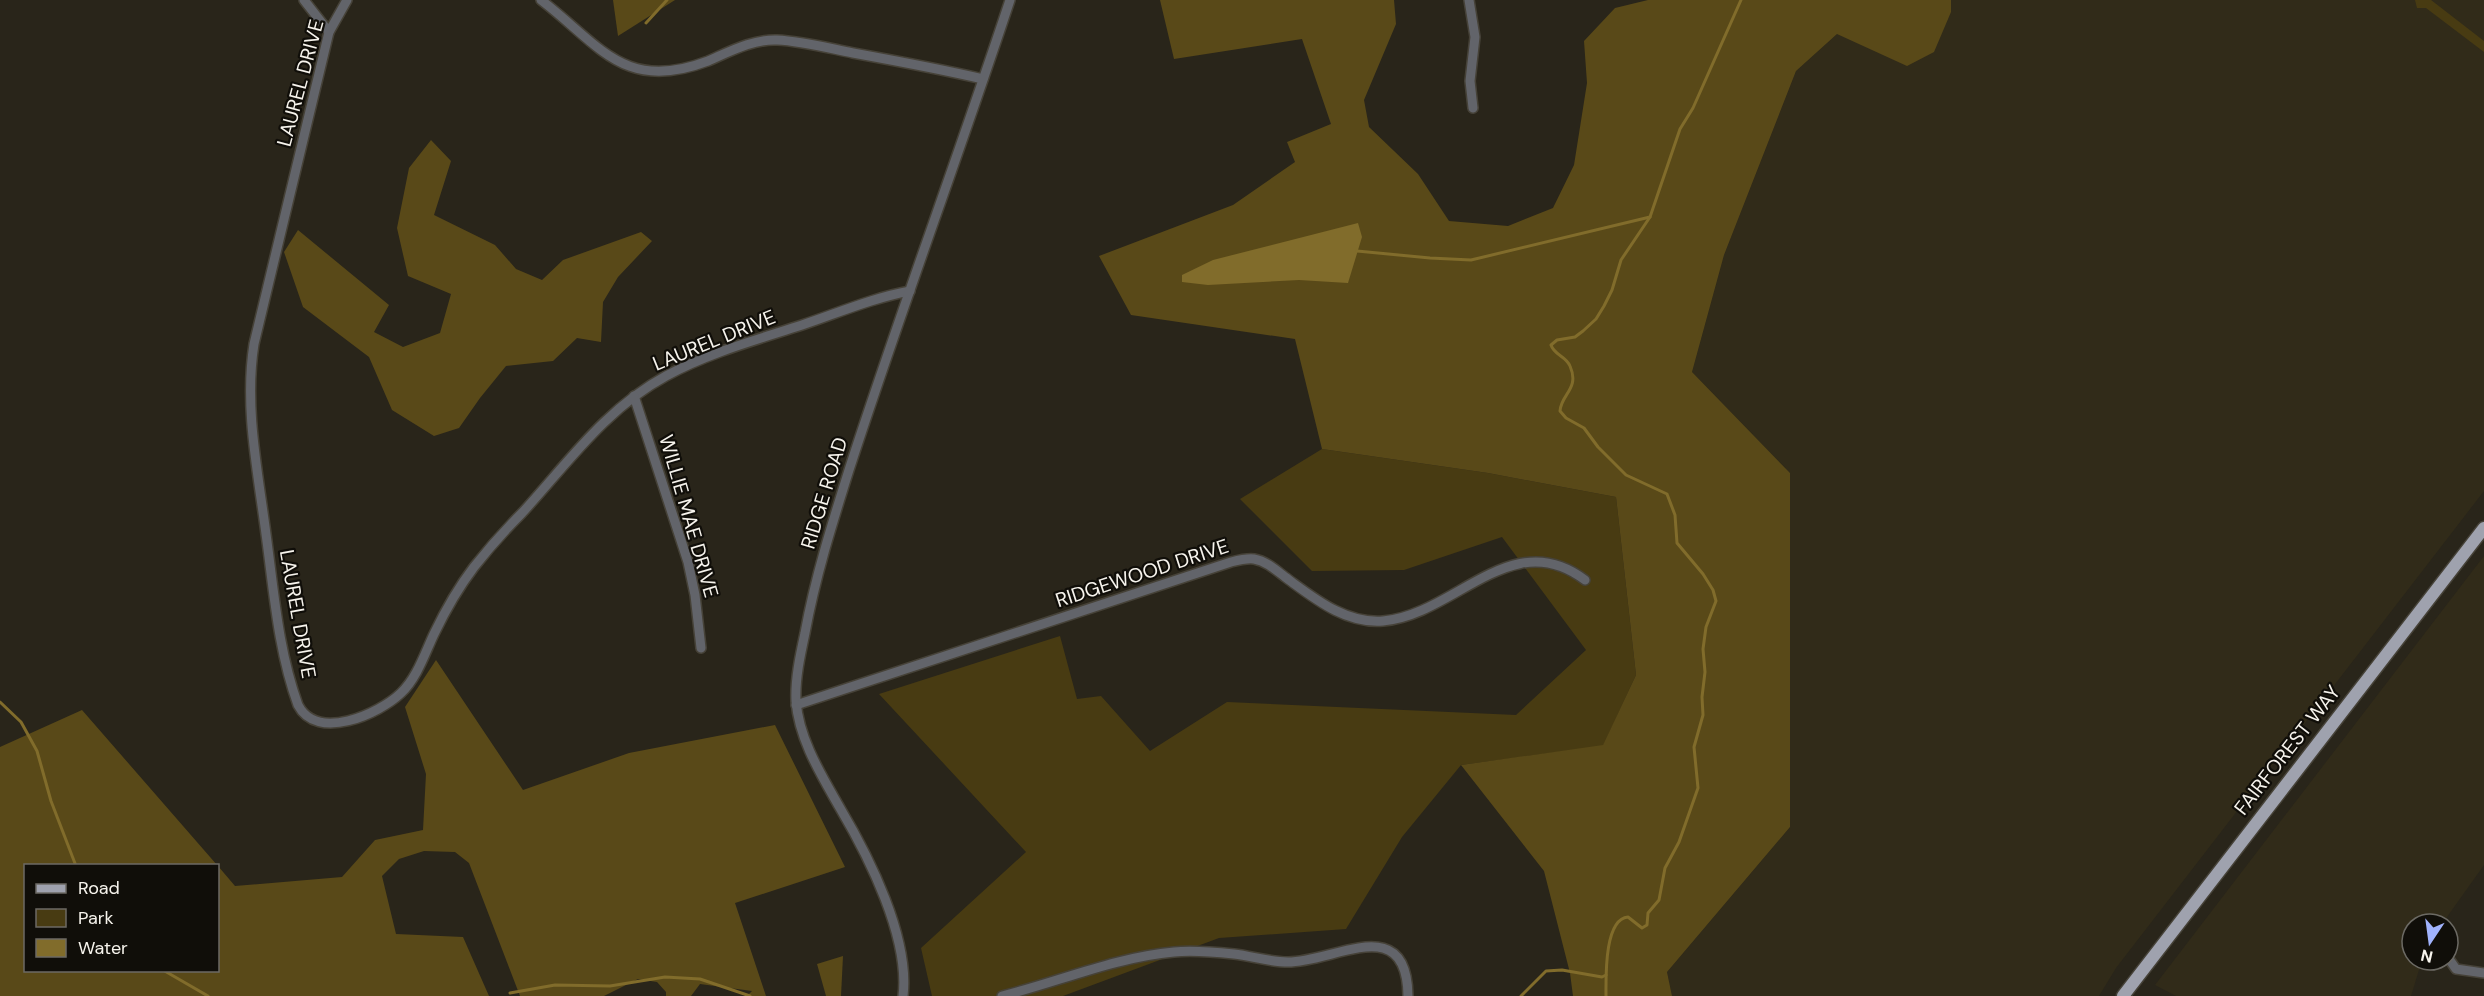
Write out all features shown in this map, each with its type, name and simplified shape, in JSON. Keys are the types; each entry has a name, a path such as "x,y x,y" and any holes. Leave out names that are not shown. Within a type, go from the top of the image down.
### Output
{"main road":[{"name":"FAIRFOREST WAY","path":"2123,996 2484,528"}],"street":[{"path":"304,0 329,33"},
{"name":"LAUREL DRIVE","path":"347,0 329,33 254,344 249,383 276,618 295,698 304,714 326,723 338,724 375,709 401,693 415,674 442,618 473,568 587,437 634,396 665,376 710,356 878,297 910,291"},
{"path":"541,0 604,54 618,63 646,71 677,70 703,63 752,43 777,40 817,45 983,79"},
{"name":"RIDGE ROAD","path":"903,996 904,975 900,953 878,880 810,752 800,722 796,705 799,662 820,566 857,447 1010,0"},
{"path":"1470,0 1475,37 1470,81 1473,108"},
{"name":"WILLIE MAE DRIVE","path":"634,396 688,562 695,595 701,648"},
{"name":"RIDGEWOOD DRIVE","path":"796,705 955,651 1231,562 1247,559 1266,563 1338,613 1373,621 1393,620 1421,610 1500,568 1519,563 1538,562 1563,566 1586,580"},
{"path":"1002,996 1120,963 1175,952 1235,954 1288,962 1369,946 1385,948 1396,956 1403,966 1408,996"},
{"path":"2460,970 2484,973"}],"shaded area":[{"path":"613,0 675,0 618,36"},
{"path":"1160,0 1394,0 1396,24 1364,100 1369,127 1418,174 1449,221 1508,226 1553,208 1574,165 1587,83 1584,41 1615,8 1648,0 1951,0 1951,12 1934,52 1907,66 1837,34 1796,71 1724,255 1692,372 1790,473 1790,827 1667,972 1672,996 1573,996 1570,973 1544,871 1461,765 1603,745 1636,675 1616,497 1488,473 1322,449 1295,339 1131,315 1099,256 1233,205 1295,162 1287,142 1331,124 1302,39 1174,59"},
{"path":"1951,0 2484,0 2484,491 2116,968 2099,996 1672,996 1667,972 1790,827 1790,473 1692,372 1724,255 1796,71 1837,34 1951,12"},
{"path":"431,140 451,161 434,215 495,245 516,269 542,280 563,260 641,232 652,241 618,277 603,302 601,342 577,338 553,361 506,366 459,428 434,436 392,410 369,357 303,307 284,252 298,230 389,305 374,332 403,347 440,333 451,294 408,276 397,228 409,168"},
{"path":"2484,556 2484,865 2451,912 2400,912 2400,972 2418,972 2411,996 2176,996 2155,985"},
{"path":"436,660 523,790 629,753 775,725 845,867 735,903 766,996 747,996 752,991 700,984 691,996 666,996 666,992 657,982 638,979 604,996 520,996 469,863 455,852 424,851 399,859 382,876 396,934 463,937 489,996 0,996 0,747 82,710 216,864 24,864 24,972 219,972 219,867 235,886 342,877 375,840 423,830 426,774 405,707"},
{"path":"843,956 841,996 826,996 817,964"}],"green space":[{"path":"2415,0 2431,0 2484,41 2484,52 2426,8 2417,8"},
{"path":"1322,449 1488,473 1616,497 1636,675 1603,746 1461,765 1402,837 1346,929 1219,938 1063,996 932,996 921,948 1026,852 879,694 1060,636 1077,699 1101,696 1150,751 1227,702 1516,715 1586,650 1502,537 1404,570 1312,571 1240,499"}],"water":[{"path":"1358,223 1362,237 1348,283 1299,280 1208,285 1182,282 1182,275 1213,260"}],"waterway":[{"path":"646,23 667,0"},
{"path":"1606,996 1608,950 1614,928 1620,920 1628,917 1642,928 1647,925 1648,913 1659,900 1665,868 1679,842 1698,788 1694,747 1703,715 1702,697 1705,672 1703,649 1706,627 1716,601 1713,590 1703,574 1677,543 1675,515 1667,494 1626,475 1598,447 1584,428 1566,418 1560,411 1573,380 1570,366 1551,345 1557,340 1575,337 1596,319 1604,306 1612,290 1621,260 1650,217 1680,129 1693,108 1741,0"},
{"path":"1357,251 1471,260 1650,217"},
{"path":"0,702 21,722 37,751 51,801 75,864"},
{"path":"1521,996 1546,971 1562,970 1602,977 1606,975"},
{"path":"166,972 208,996"},
{"path":"510,993 555,985 610,986 665,977 700,979 750,996"}]}
